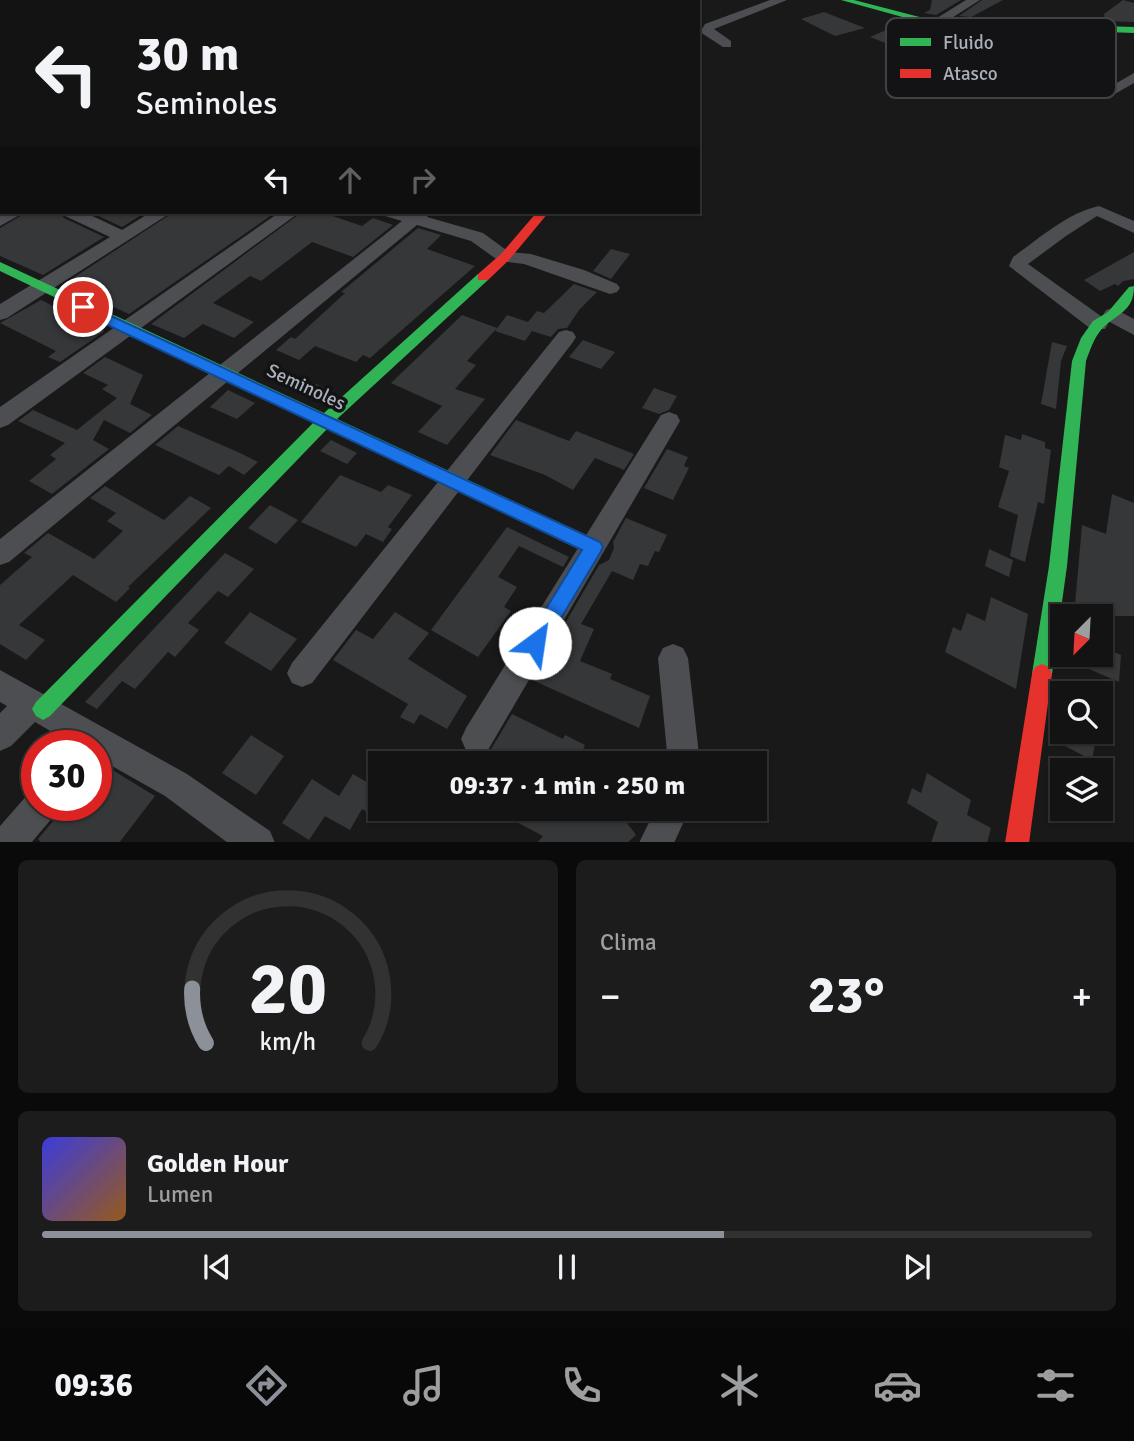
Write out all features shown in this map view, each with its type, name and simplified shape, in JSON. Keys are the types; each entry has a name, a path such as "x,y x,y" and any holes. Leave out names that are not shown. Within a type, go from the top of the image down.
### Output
{"street":[{"path":"727,44 706,32 709,27 781,0"},
{"path":"943,18 974,0"},
{"path":"856,1 917,18"},
{"path":"1116,29 1134,30"},
{"path":"1116,87 1134,77"},
{"path":"1134,228 1114,216 1093,211 1076,220 1020,261 1018,266 1021,271 1105,319 1134,328"},
{"path":"75,214 123,237"},
{"path":"0,313 160,214"},
{"path":"0,419 288,214"},
{"path":"0,735 36,707 326,420 505,257 541,214"},
{"path":"0,554 419,216 477,237 505,257 538,262 610,288"},
{"name":"Seminoles","path":"0,266 593,547"},
{"path":"1017,842 1058,566 1079,361 1088,338 1134,290"},
{"path":"302,673 566,337"},
{"path":"477,739 668,421"},
{"path":"673,658 683,751"},
{"path":"0,685 74,730"},
{"path":"112,751 176,785 258,842"},
{"path":"8,842 27,821"},
{"path":"656,842 667,821"}],"building":[{"path":"932,0 961,0 936,15 924,13 930,10"},
{"path":"982,0 1003,0 971,17 959,16"},
{"path":"1123,0 1134,3 1134,22 1116,21 1116,18 1105,18 1104,14"},
{"path":"824,12 865,28 835,36 801,19"},
{"path":"886,30 886,43 870,37"},
{"path":"24,214 61,214 64,218 104,237 43,275 0,256 0,228"},
{"path":"94,214 143,214 122,227"},
{"path":"171,214 273,214 129,314 64,284"},
{"path":"299,214 327,214 362,226 373,218 393,225 353,257 312,242 261,281 250,276 213,303 254,322 234,338 203,324 184,338 151,324"},
{"path":"418,228 441,235 427,249 475,266 370,358 363,355 356,362 315,346 299,360 276,350 291,337 295,339 345,293 341,292"},
{"path":"611,249 630,254 611,279 593,271"},
{"path":"1134,252 1134,279 1100,291 1084,280"},
{"path":"574,284 597,292 579,310 567,328 558,329 551,337 532,331 525,341 495,331 507,315 528,322 537,311 544,313"},
{"path":"41,300 105,331 60,362 48,357 56,351 0,323"},
{"path":"462,315 497,328 467,361 476,365 455,389 485,399 447,445 418,432 442,406 391,383"},
{"path":"583,340 615,352 601,369 569,357"},
{"path":"1052,342 1067,346 1061,361 1056,409 1041,404"},
{"path":"105,357 143,375 130,404 152,415 130,433 104,420 93,440 109,449 52,494 29,481 56,459 50,455 65,443 18,421 33,410 77,430 117,398 102,389 108,385 83,373"},
{"path":"311,382 333,391 322,401 301,392"},
{"path":"654,388 677,396 669,410 659,414 642,408"},
{"path":"228,390 255,403 237,419 210,407"},
{"path":"516,420 569,441 576,431 634,454 624,470 595,458 573,490 545,475 490,455"},
{"path":"178,426 258,462 244,475 229,466 219,475 155,445"},
{"path":"1022,434 1045,442 1045,448 1051,450 1044,504 1038,502 1025,562 1010,556 1018,515 998,507 1009,471 999,467 1005,435 1021,440"},
{"path":"331,440 357,453 347,464 320,451"},
{"path":"667,449 688,457 684,466 689,468 673,500 644,488"},
{"path":"340,475 381,492 388,485 412,495 388,527 392,529 383,542 366,534 356,547 301,522"},
{"path":"105,486 164,520 190,496 211,508 128,587 130,588 116,602 73,575 19,625 45,640 26,660 0,644 0,585 32,557 24,553 48,533 94,559 123,531 107,521 116,513 90,498"},
{"path":"1112,494 1134,503 1134,616 1113,616 1113,604 1075,604 1082,525 1106,534"},
{"path":"270,505 298,520 276,544 248,528"},
{"path":"626,518 667,535 648,566 640,564 633,580 612,571 581,624 594,629 580,661 612,674 610,679 650,696 639,728 532,680 599,565 609,560 614,548 613,542"},
{"path":"507,527 569,557 563,567 519,546 498,577 517,587 504,607 511,611 478,657 431,630"},
{"path":"989,549 1013,560 1009,577 985,566"},
{"path":"225,553 254,569 228,597 218,591 188,623 199,630 175,657 168,652 135,689 122,681 97,709 85,702"},
{"path":"991,597 1028,614 1016,689 945,652 953,627 961,631 967,613 985,621"},
{"path":"250,612 297,639 271,671 224,643"},
{"path":"395,612 429,633 408,659 467,696 447,729 420,714 414,724 400,717 408,704 333,660 356,630 373,639"},
{"path":"1113,652 1121,655 1119,682 1084,667 1113,667"},
{"path":"512,714 563,739 565,735 585,745 582,751 490,751"},
{"path":"251,735 284,756 256,795 222,773"},
{"path":"1061,744 1095,744 1092,758"},
{"path":"112,770 155,796 120,842 41,842 38,839 53,821 112,821"},
{"path":"927,773 971,800 967,815 991,828 987,842 931,842 938,822 907,803 912,788 921,793"},
{"path":"353,774 368,783 368,812 362,809 350,830 325,816 309,840 282,823 312,779 339,796"},
{"path":"515,821 626,821 636,835 628,842 538,842 543,836"}],"traffic: fast":[{"path":"845,0 915,18"},
{"path":"1116,29 1134,30"},
{"path":"0,266 593,547"},
{"path":"43,709 326,420 483,277"},
{"path":"1042,674 1058,566 1079,361 1088,338 1098,324 1113,315 1134,290"}],"traffic: jam":[{"path":"483,277 505,257 541,214"},
{"path":"1017,842 1042,674"}],"route":[{"path":"83,307 593,547 535,643"}]}
